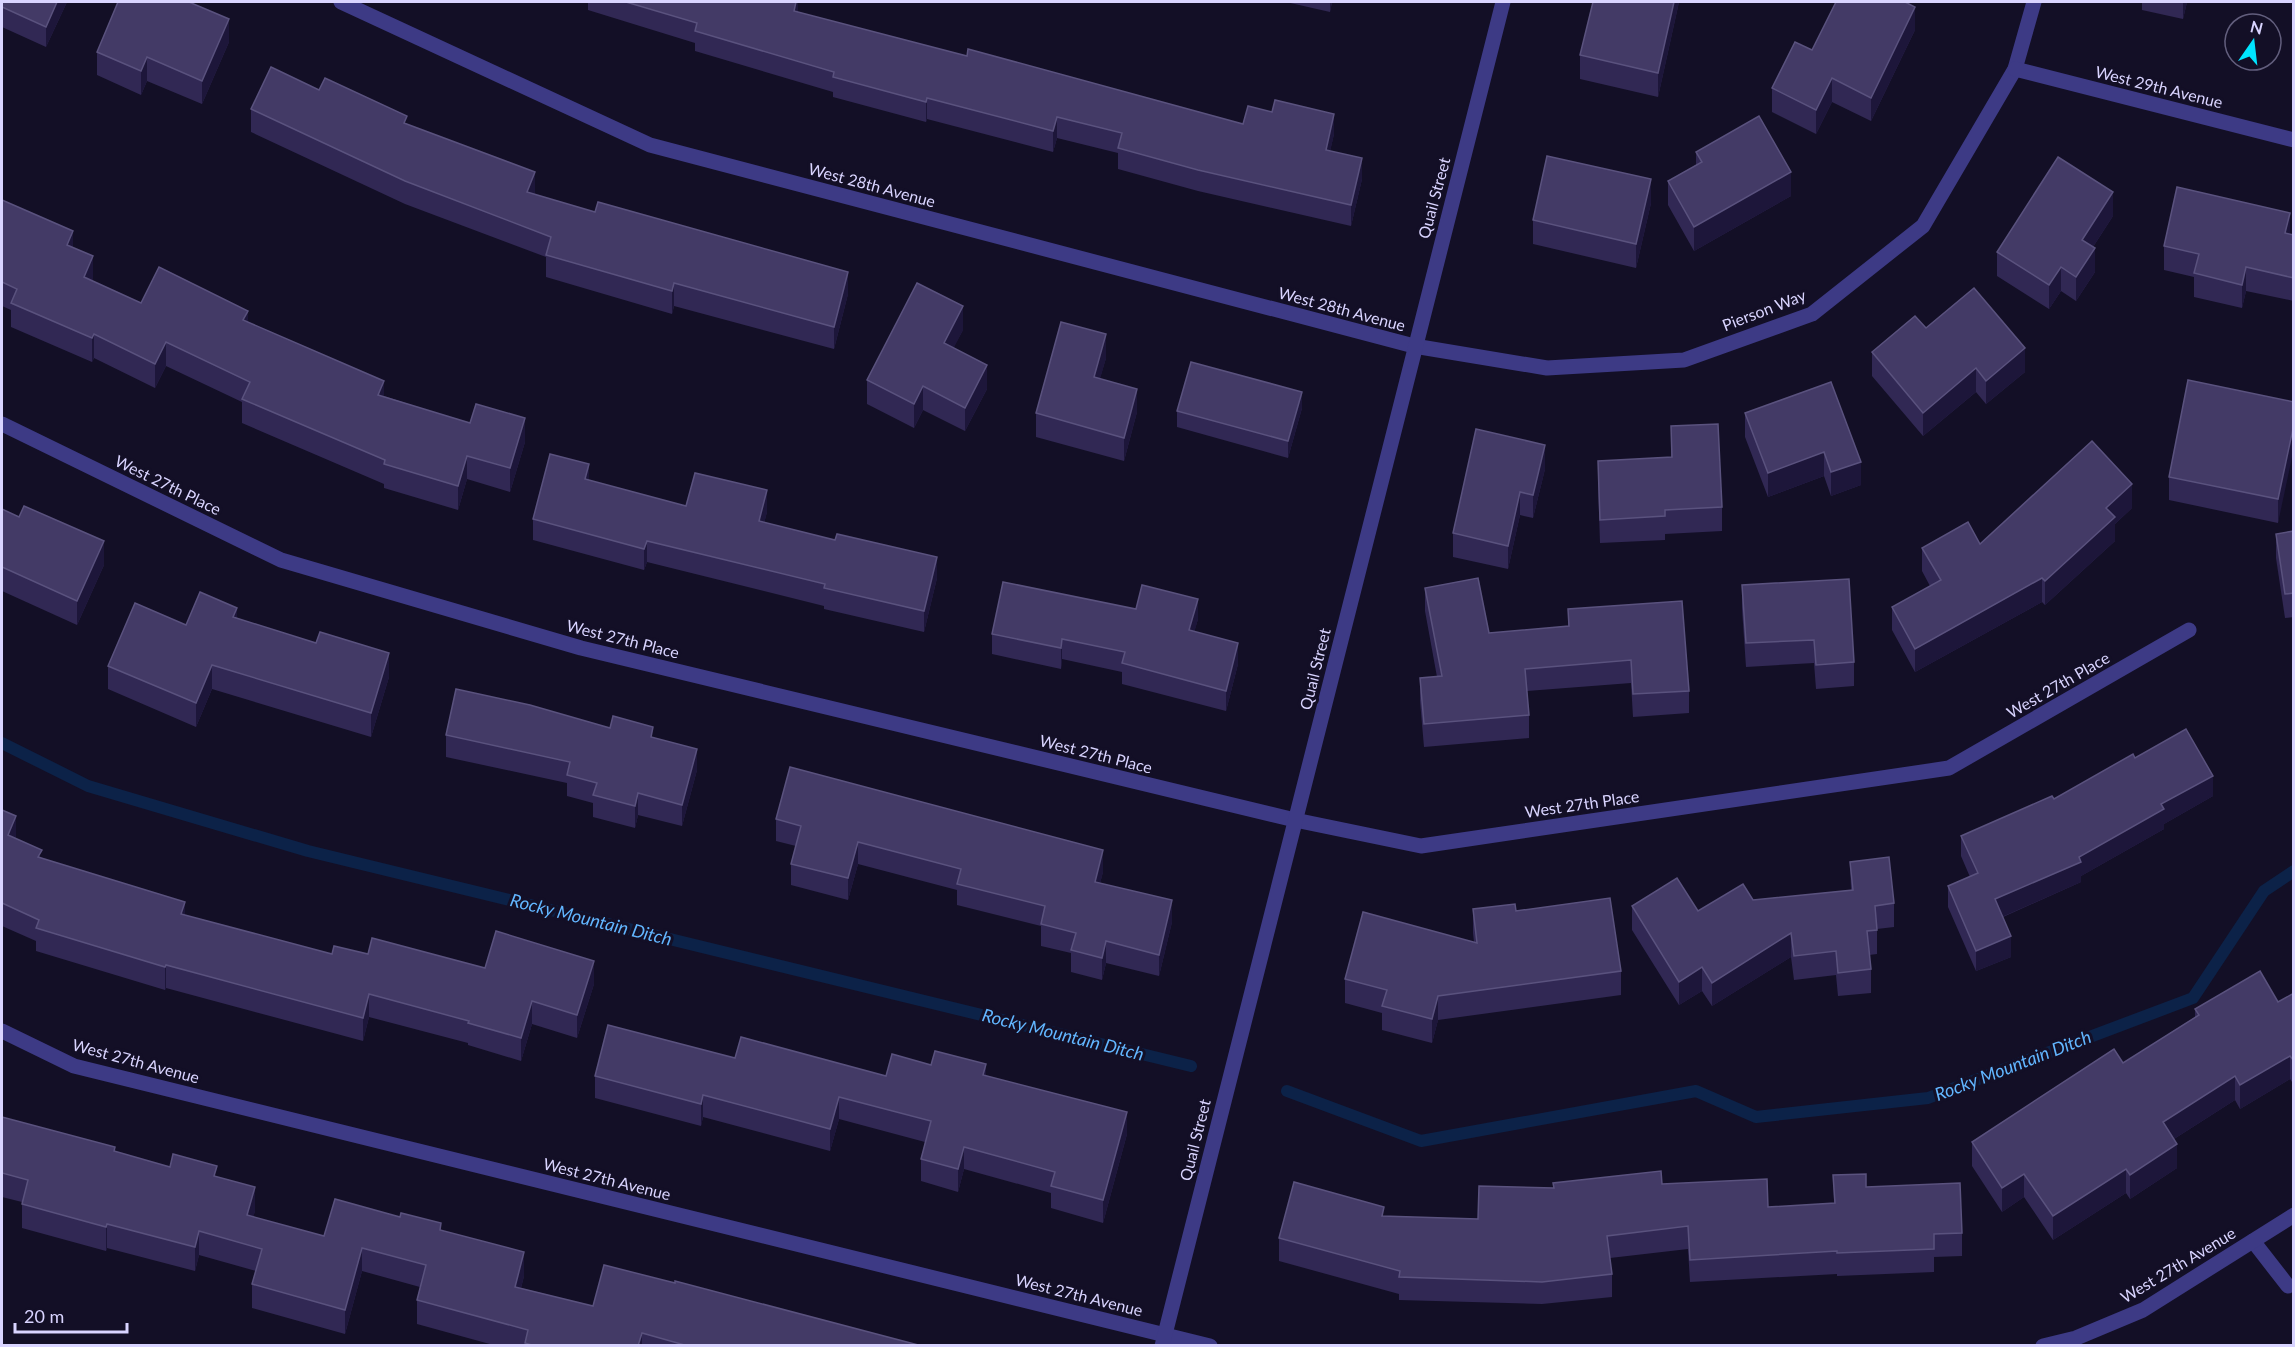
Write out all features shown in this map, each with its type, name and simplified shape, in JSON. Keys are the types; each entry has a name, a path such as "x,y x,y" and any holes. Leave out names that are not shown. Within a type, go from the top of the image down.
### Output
{"street":[{"name":"West 28th Avenue","path":"341,2 650,145 1414,346"},
{"name":"Quail Street","path":"1163,1340 1503,2"},
{"name":"Pierson Way","path":"1414,346 1547,368 1684,360 1812,314 1923,226 2016,69 2034,2"},
{"name":"West 29th Avenue","path":"2016,69 2294,140"},
{"name":"West 27th Place","path":"2,424 281,560 581,648 1295,820 1420,846 1949,768 2189,630"},
{"name":"West 27th Avenue","path":"2,1030 74,1066 1163,1340 1210,1346"},
{"name":"West 27th Avenue","path":"2043,1346 2076,1338 2143,1311 2294,1215"},
{"path":"2253,1241 2288,1286"}],"building":[{"path":"2,2 57,2 46,27 2,7"},
{"path":"118,2 189,2 229,19 202,81 147,57 141,71 97,52"},
{"path":"626,2 796,2 794,11 967,56 968,49 1243,124 1248,106 1272,112 1275,100 1334,114 1326,150 1362,158 1351,205 1198,170 1118,148 1122,133 1057,117 1053,131 927,98 926,102 833,77 834,72 695,31 697,23"},
{"path":"1593,2 1674,2 1658,73 1580,55"},
{"path":"1836,2 1905,2 1915,7 1871,98 1832,78 1816,110 1772,88 1795,42 1812,50"},
{"path":"271,67 319,90 325,78 407,116 404,123 535,172 527,192 595,212 598,202 848,272 834,327 674,283 672,291 546,255 551,237 405,181 251,109"},
{"path":"1759,116 1791,172 1694,227 1668,181 1702,162 1696,152"},
{"path":"1547,156 1651,179 1636,244 1533,220"},
{"path":"2058,157 2113,192 2082,240 2095,248 2076,277 2061,267 2049,285 1997,252"},
{"path":"2177,187 2290,213 2285,233 2294,235 2294,278 2246,267 2242,285 2194,273 2199,254 2164,246"},
{"path":"2,200 73,231 67,245 93,256 84,277 141,303 159,267 248,311 243,320 384,381 378,395 470,423 476,404 525,418 510,468 467,456 458,486 384,464 385,460 242,399 250,382 166,342 155,364 94,334 92,338 11,303 17,289 2,282"},
{"path":"917,283 963,306 944,343 987,365 965,408 923,386 914,404 867,380"},
{"path":"1974,288 2025,348 1986,381 1976,368 1923,413 1872,352 1915,316 1926,328"},
{"path":"1061,322 1106,334 1094,377 1137,389 1124,438 1036,413"},
{"path":"1191,362 1302,392 1288,441 1177,411"},
{"path":"2188,380 2294,402 2294,424 2278,499 2169,477"},
{"path":"1831,382 1861,462 1831,472 1824,452 1768,473 1745,413"},
{"path":"1718,424 1722,507 1665,510 1665,516 1600,520 1598,461 1672,457 1671,426"},
{"path":"1476,429 1545,445 1533,495 1520,492 1508,546 1453,533"},
{"path":"2092,441 2132,484 2106,508 2115,517 2045,581 2042,578 1915,649 1892,607 1941,580 1922,548 1968,522 1980,544"},
{"path":"550,454 589,464 585,479 686,506 695,473 767,490 759,521 835,540 837,534 937,557 924,611 824,588 825,584 647,541 644,549 533,519"},
{"path":"24,506 104,541 77,601 2,567 2,509 19,517"},
{"path":"2294,531 2294,593 2285,594 2276,534"},
{"path":"1478,578 1489,633 1569,626 1568,609 1682,601 1689,691 1633,694 1631,660 1525,669 1529,715 1424,724 1420,678 1442,676 1425,588"},
{"path":"1849,579 1854,662 1816,665 1814,640 1746,643 1742,585"},
{"path":"1003,582 1136,609 1142,585 1198,599 1189,630 1238,643 1226,691 1122,663 1125,652 1062,639 1061,648 992,634"},
{"path":"200,592 237,608 233,617 316,643 320,632 389,653 371,713 212,665 196,703 108,666 135,603 186,625"},
{"path":"456,689 530,705 610,728 613,716 653,727 651,737 697,749 682,805 638,793 635,806 593,795 597,783 567,775 570,762 446,735"},
{"path":"2186,729 2213,776 2161,804 2164,809 2079,857 2081,862 1995,899 2011,936 1976,951 1948,886 1978,873 1961,836 2052,796 2054,799 2133,754 2135,758"},
{"path":"790,767 1103,850 1095,882 1172,900 1159,955 1106,941 1102,958 1071,950 1076,933 1041,924 1045,906 957,884 961,869 858,842 848,878 791,864 801,826 776,819"},
{"path":"2,810 16,816 8,835 42,850 38,857 185,902 181,914 332,954 334,946 368,954 372,938 485,968 496,931 594,961 577,1015 532,1001 521,1038 468,1023 469,1021 369,994 363,1018 166,965 165,967 36,928 39,920 2,903"},
{"path":"1889,857 1894,903 1875,906 1877,930 1867,931 1871,969 1838,973 1836,951 1794,956 1791,933 1712,983 1702,967 1679,982 1632,906 1677,878 1698,911 1743,884 1753,900 1853,890 1850,862"},
{"path":"1610,898 1621,971 1438,996 1432,1019 1382,1006 1387,990 1345,979 1363,912 1477,943 1473,909 1515,904 1516,911"},
{"path":"2260,971 2278,1002 2294,993 2294,1061 2290,1056 2240,1085 2235,1076 2163,1122 2177,1144 2130,1175 2126,1169 2053,1216 2024,1174 2002,1188 1972,1142 2114,1049 2123,1063 2199,1015 2195,1009"},
{"path":"608,1025 735,1058 741,1037 886,1076 892,1054 931,1065 935,1051 986,1064 983,1075 1127,1112 1103,1200 1051,1186 1055,1172 964,1147 958,1169 921,1159 931,1121 839,1097 830,1129 703,1095 701,1104 595,1076"},
{"path":"2,1117 115,1147 114,1151 170,1167 173,1154 217,1166 214,1176 255,1187 247,1215 324,1236 335,1199 400,1217 401,1213 441,1223 440,1230 524,1252 515,1287 593,1306 604,1265 675,1283 675,1281 922,1346 688,1346 642,1333 638,1346 535,1346 525,1343 528,1330 417,1300 426,1265 362,1248 345,1310 252,1284 262,1249 199,1231 195,1247 107,1224 106,1227 22,1204 28,1180 2,1173"},
{"path":"1661,1171 1662,1184 1767,1179 1768,1207 1835,1203 1833,1175 1866,1174 1866,1187 1960,1183 1962,1233 1934,1234 1934,1249 1837,1253 1837,1251 1690,1260 1688,1226 1607,1236 1612,1274 1542,1282 1399,1277 1400,1271 1279,1238 1294,1182 1384,1207 1382,1216 1478,1219 1479,1186 1554,1188 1553,1183"}],"waterway":[{"name":"Rocky Mountain Ditch","path":"2,743 88,786 308,851 1191,1066"},
{"name":"Rocky Mountain Ditch","path":"1287,1091 1421,1141 1696,1091 1756,1117 1928,1098 2193,998 2264,891 2294,871"}]}
